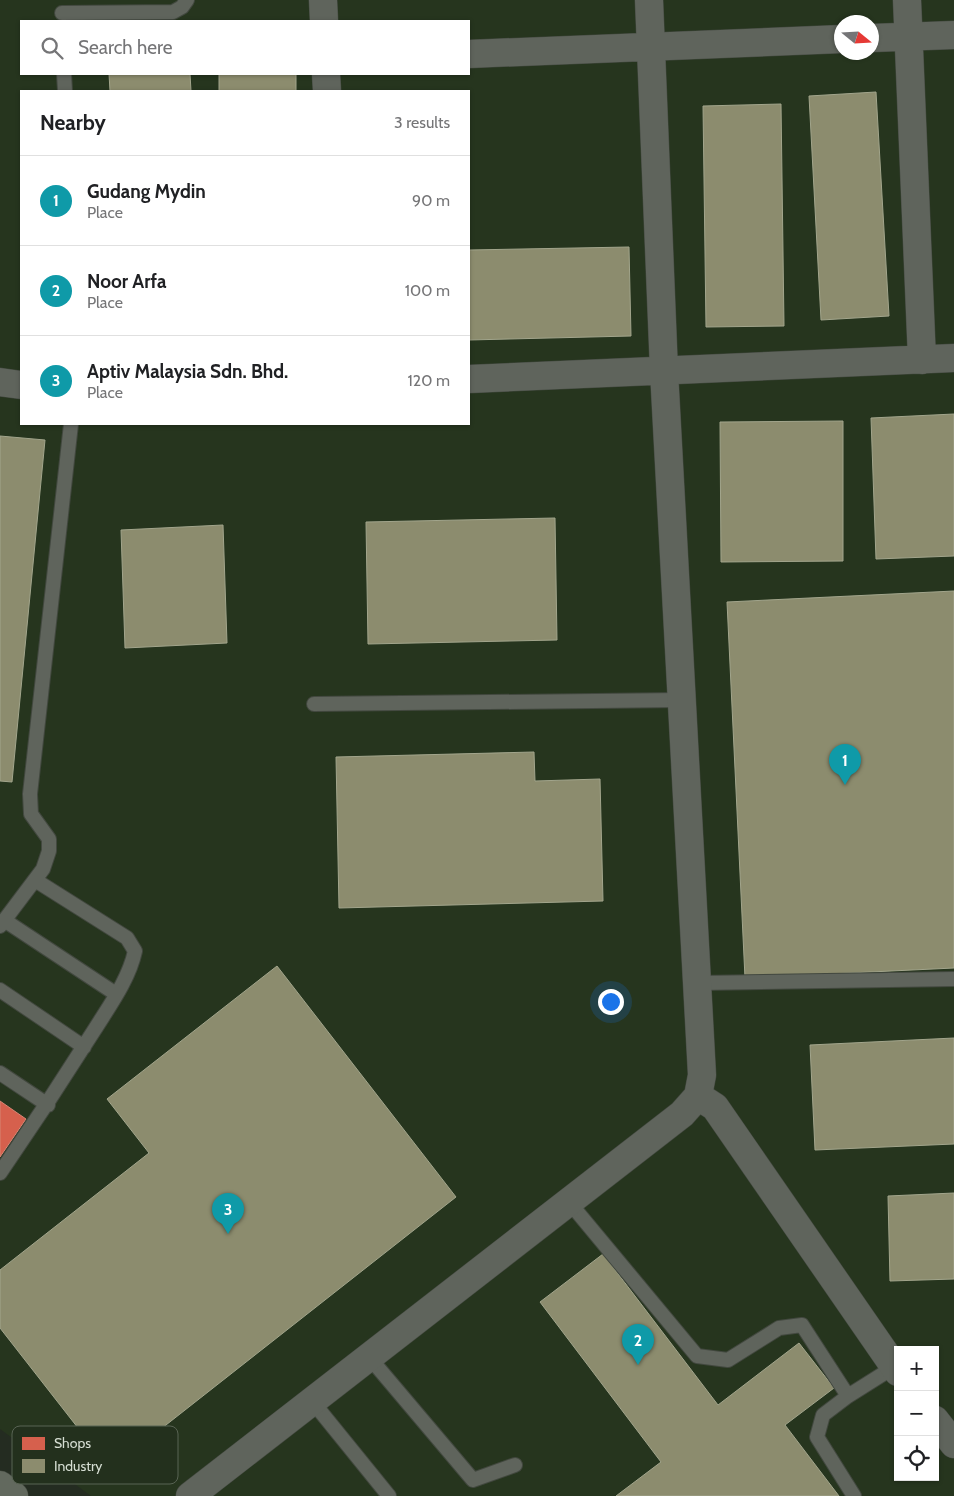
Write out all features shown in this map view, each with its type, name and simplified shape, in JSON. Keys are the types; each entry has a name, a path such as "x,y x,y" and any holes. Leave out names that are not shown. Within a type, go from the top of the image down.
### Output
{"street":[{"path":"323,0 324,20"},
{"path":"190,1496 682,1114 698,1096 702,1075 698,983 680,700 649,0"},
{"path":"907,0 922,360"},
{"path":"879,38 954,35"},
{"path":"470,54 834,40"},
{"path":"326,75 327,90"},
{"path":"470,379 954,358"},
{"path":"0,382 20,385"},
{"path":"698,1096 715,1107 894,1367"},
{"path":"939,1425 954,1444"},
{"path":"0,1485 14,1496"}],"lane":[{"path":"62,12 173,12 182,7 187,0"},
{"path":"64,75 65,90"},
{"path":"71,425 30,794 31,814 49,839 49,851 43,869 2,923 116,994"},
{"path":"314,704 680,700"},
{"path":"0,1173 48,1105 84,1047 132,964 135,951 127,938 34,880"},
{"path":"698,983 954,979"},
{"path":"0,990 84,1047"},
{"path":"0,1073 48,1105"},
{"path":"569,1202 697,1356 728,1360 779,1328 802,1325 848,1396"},
{"path":"369,1357 473,1480 515,1465"},
{"path":"854,1496 817,1437 823,1415 848,1396 894,1371"},
{"path":"312,1401 389,1496"}],"shaded area":[{"path":"0,0 954,0 954,1496 91,1496 75,1484 178,1484 178,1426 12,1426 12,1438 0,1429"}],"building: Shops":[{"path":"0,1101 26,1119 0,1157"}],"building: Industry":[{"path":"109,75 190,75 191,90 110,90"},
{"path":"219,75 296,75 296,90 219,90"},
{"path":"876,92 889,316 821,320 809,96"},
{"path":"781,104 784,326 706,327 703,106"},
{"path":"629,247 631,336 470,340 470,250"},
{"path":"954,414 954,556 876,559 871,418"},
{"path":"843,421 843,561 721,562 720,422"},
{"path":"0,436 45,440 12,782 0,781"},
{"path":"555,518 557,640 368,644 366,522"},
{"path":"223,525 227,643 125,648 121,530"},
{"path":"954,591 954,968 745,978 727,602"},
{"path":"534,752 535,781 600,779 603,901 339,908 336,757"},
{"path":"277,966 456,1197 165,1426 76,1426 0,1328 0,1270 149,1153 107,1099"},
{"path":"954,1038 954,1144 815,1150 810,1045"},
{"path":"954,1193 954,1279 890,1281 888,1196"},
{"path":"603,1254 718,1405 799,1343 834,1388 785,1425 839,1496 616,1496 661,1462 540,1302"}],"place":[{"name":"Gudang Mydin","path":"845,785"},
{"name":"Aptiv Malaysia Sdn. Bhd.","path":"228,1234"},
{"name":"Noor Arfa","path":"638,1365"}]}
